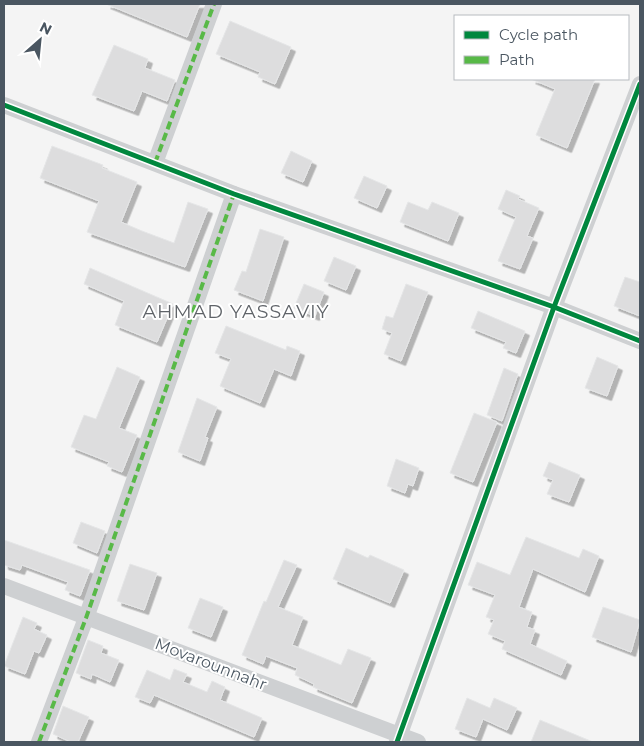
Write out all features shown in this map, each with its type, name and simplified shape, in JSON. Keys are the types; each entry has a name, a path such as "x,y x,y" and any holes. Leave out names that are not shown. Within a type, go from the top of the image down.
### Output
{"street":[{"path":"155,163 214,4"},
{"path":"399,739 554,307 640,84"},
{"path":"4,105 234,194 554,307 640,341"},
{"path":"39,742 86,618 234,194"},
{"name":"Movarounnahr","path":"4,586 399,739 418,742"}],"building":[{"path":"106,4 200,4 187,37"},
{"path":"230,21 291,47 275,84 258,77 260,72 216,54"},
{"path":"114,45 148,59 145,68 175,80 167,101 142,91 134,111 92,95"},
{"path":"533,80 595,80 567,148 536,135 555,89"},
{"path":"52,146 103,165 102,168 137,182 121,222 142,231 174,243 188,202 208,209 185,267 87,232 99,201 40,178"},
{"path":"291,151 312,161 303,182 281,173"},
{"path":"364,176 387,186 377,208 354,198"},
{"path":"506,190 520,196 518,199 539,208 527,236 533,238 520,269 498,261 516,217 498,209"},
{"path":"408,202 428,210 432,202 459,213 448,241 400,222"},
{"path":"260,229 284,237 263,301 234,290 242,271 246,272"},
{"path":"334,257 356,266 346,290 324,281"},
{"path":"90,268 173,304 157,342 115,325 124,301 84,284"},
{"path":"625,277 640,282 640,316 614,306"},
{"path":"304,284 324,292 315,316 294,308"},
{"path":"406,284 428,292 401,361 384,354 392,333 382,329 386,316 393,318"},
{"path":"478,311 525,331 516,353 503,348 506,342 471,328"},
{"path":"226,326 286,350 287,346 300,351 291,376 274,369 260,403 220,386 231,359 215,353"},
{"path":"597,357 618,366 607,396 585,388"},
{"path":"117,367 140,377 119,428 137,435 122,472 107,466 109,462 71,447 84,415 96,419"},
{"path":"504,368 518,374 502,421 487,415"},
{"path":"197,398 217,407 205,437 208,438 200,461 178,452"},
{"path":"474,413 497,422 473,482 450,473"},
{"path":"396,459 419,468 413,486 408,484 405,493 387,486"},
{"path":"549,462 580,475 569,502 547,494 553,480 543,476"},
{"path":"81,522 105,531 97,553 73,543"},
{"path":"526,537 579,558 583,549 599,556 585,592 533,569 519,607 532,612 527,627 535,630 530,644 567,661 561,675 502,649 505,641 488,634 494,620 486,617 495,595 468,585 477,562 510,575"},
{"path":"4,540 90,570 80,596 65,590 68,582 22,565 20,570 4,565"},
{"path":"346,548 368,558 370,555 404,570 390,603 333,579"},
{"path":"284,560 297,565 278,607 303,617 292,645 341,665 348,649 371,658 352,703 313,687 314,684 295,675 297,668 266,656 263,664 242,655 264,601 266,602"},
{"path":"130,564 157,573 144,610 117,601"},
{"path":"200,598 223,607 211,637 188,628"},
{"path":"603,607 640,620 631,652 592,637"},
{"path":"23,617 37,623 34,629 47,635 39,653 34,651 25,674 4,666"},
{"path":"88,640 103,646 101,653 119,660 110,682 92,674 91,679 76,673"},
{"path":"174,669 187,674 183,682 207,692 212,681 225,687 220,700 262,718 254,737 154,695 150,703 135,697 147,670 170,680"},
{"path":"467,698 490,708 494,698 517,708 507,730 483,719 476,737 455,729"},
{"path":"63,706 89,717 78,742 71,742 53,734"},
{"path":"540,720 593,742 531,742"}],"marked path":[{"path":"155,163 214,4"},
{"path":"39,742 86,618 234,194"}],"cycle path":[{"path":"397,742 554,307 640,84"},
{"path":"4,105 234,194 554,307 640,341"}],"district":[{"name":"AHMAD YASSAVIY","path":"236,311"}]}
